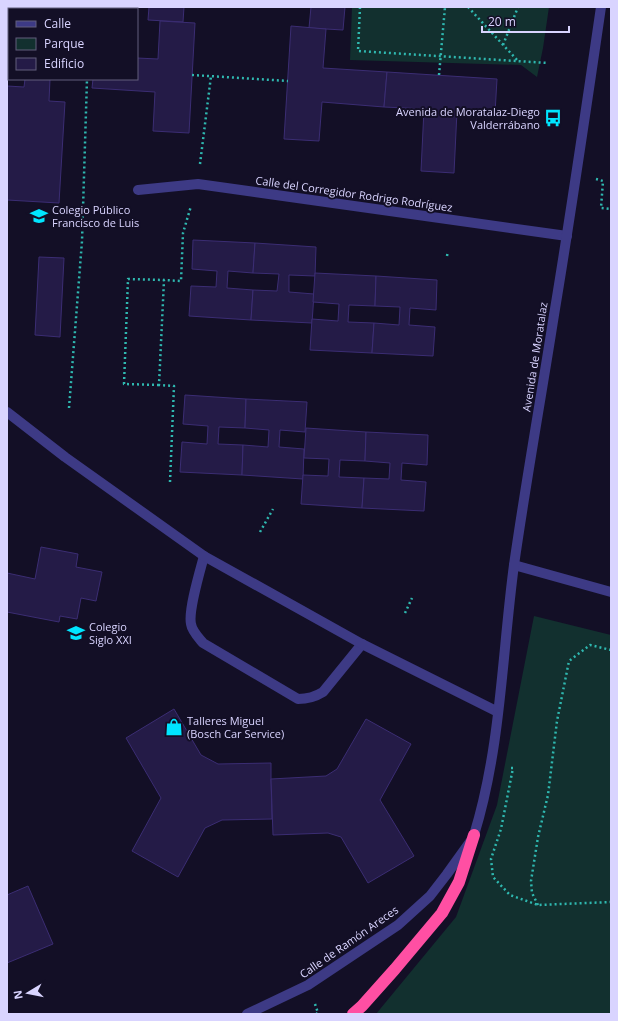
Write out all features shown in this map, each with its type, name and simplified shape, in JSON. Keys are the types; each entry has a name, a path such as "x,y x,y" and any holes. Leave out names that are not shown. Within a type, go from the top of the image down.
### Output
{"highway":[{"path":"353,1014 395,969 442,913 459,882 474,835"}],"street":[{"name":"Avenida de Moratalaz","path":"498,712 514,565 567,236 601,7"},
{"name":"Calle del Corregidor Rodrigo Rodríguez","path":"138,190 198,184 567,236"},
{"path":"7,412 65,457 204,556 362,644 498,712"},
{"path":"204,556 190,615 191,625 196,634 203,643 298,699 306,699 323,692 362,644"},
{"path":"514,565 611,592"},
{"name":"Calle de Ramón Areces","path":"247,1014 308,985 398,925 430,896 474,835 481,812 498,712"}],"path":[{"path":"360,7 358,51 548,63"},
{"path":"439,75 445,7"},
{"path":"468,7 518,61"},
{"path":"471,11 473,7"},
{"path":"503,45 518,7"},
{"path":"192,75 288,81"},
{"path":"170,482 174,386 124,384 128,279 181,281 183,233 198,184 211,76"},
{"path":"69,408 82,241 87,80"},
{"path":"576,174 603,181 601,208 611,209"},
{"path":"447,256 448,251"},
{"path":"159,385 164,280"},
{"path":"260,532 273,509"},
{"path":"405,613 412,598"},
{"path":"538,905 532,893 531,881 538,837 548,795 557,721 568,661 590,645 611,650"},
{"path":"513,768 501,829 491,859 493,877 510,896 538,905 611,902"}],"green space":[{"path":"352,7 549,7 537,77 521,65 350,60"},
{"path":"534,616 611,635 611,1014 376,1014 456,917 497,805"}],"building":[{"path":"149,7 184,7 183,22 148,20"},
{"path":"311,7 345,7 343,30 309,28"},
{"path":"160,21 195,23 189,133 153,131 155,92 92,88 93,80 138,80 138,58 158,59"},
{"path":"291,26 326,29 323,68 387,72 384,107 322,102 319,141 284,139"},
{"path":"387,72 497,79 495,113 457,111 454,173 421,171 424,109 384,107"},
{"path":"25,80 50,80 49,101 65,102 59,203 7,200 7,86 24,87"},
{"path":"193,240 255,243 253,273 228,271 227,288 253,290 251,320 189,316 191,286 216,287 217,271 192,269"},
{"path":"255,243 316,247 315,276 289,275 289,292 314,294 312,323 251,320 253,290 277,291 279,274 253,273"},
{"path":"39,257 64,258 60,337 35,335"},
{"path":"315,273 376,276 375,306 349,305 348,322 374,323 372,353 310,350 312,319 338,321 339,304 313,302"},
{"path":"376,276 437,280 436,310 410,308 409,325 435,327 433,356 372,353 374,323 399,325 400,307 375,306"},
{"path":"185,395 246,399 245,428 219,427 218,444 243,445 242,475 180,472 182,442 207,444 208,426 183,424"},
{"path":"246,399 307,402 305,432 280,430 279,447 304,449 303,479 242,475 243,445 268,447 269,430 245,428"},
{"path":"306,428 366,432 365,461 340,460 339,477 364,478 362,508 301,504 303,475 328,476 329,459 304,458"},
{"path":"366,432 428,435 427,465 402,463 401,480 426,482 424,511 362,508 364,478 389,479 390,463 365,461"},
{"path":"41,547 78,554 76,567 102,572 96,601 81,598 77,619 60,616 59,622 7,612 7,573 35,579"},
{"path":"174,709 201,755 218,764 271,763 272,819 222,820 205,828 178,877 132,851 161,798 126,738"},
{"path":"366,719 411,744 380,800 414,856 368,883 341,837 328,833 273,835 271,779 326,776 337,769"},
{"path":"28,886 53,944 7,963 7,895"}],"place":[{"name":"Avenida de Moratalaz-Diego Valderrábano","path":"553,118"},
{"name":"Colegio Público Francisco de Luis","path":"39,216"},
{"name":"Colegio Siglo XXI","path":"76,633"},
{"name":"Talleres Miguel (Bosch Car Service)","path":"174,727"}]}
